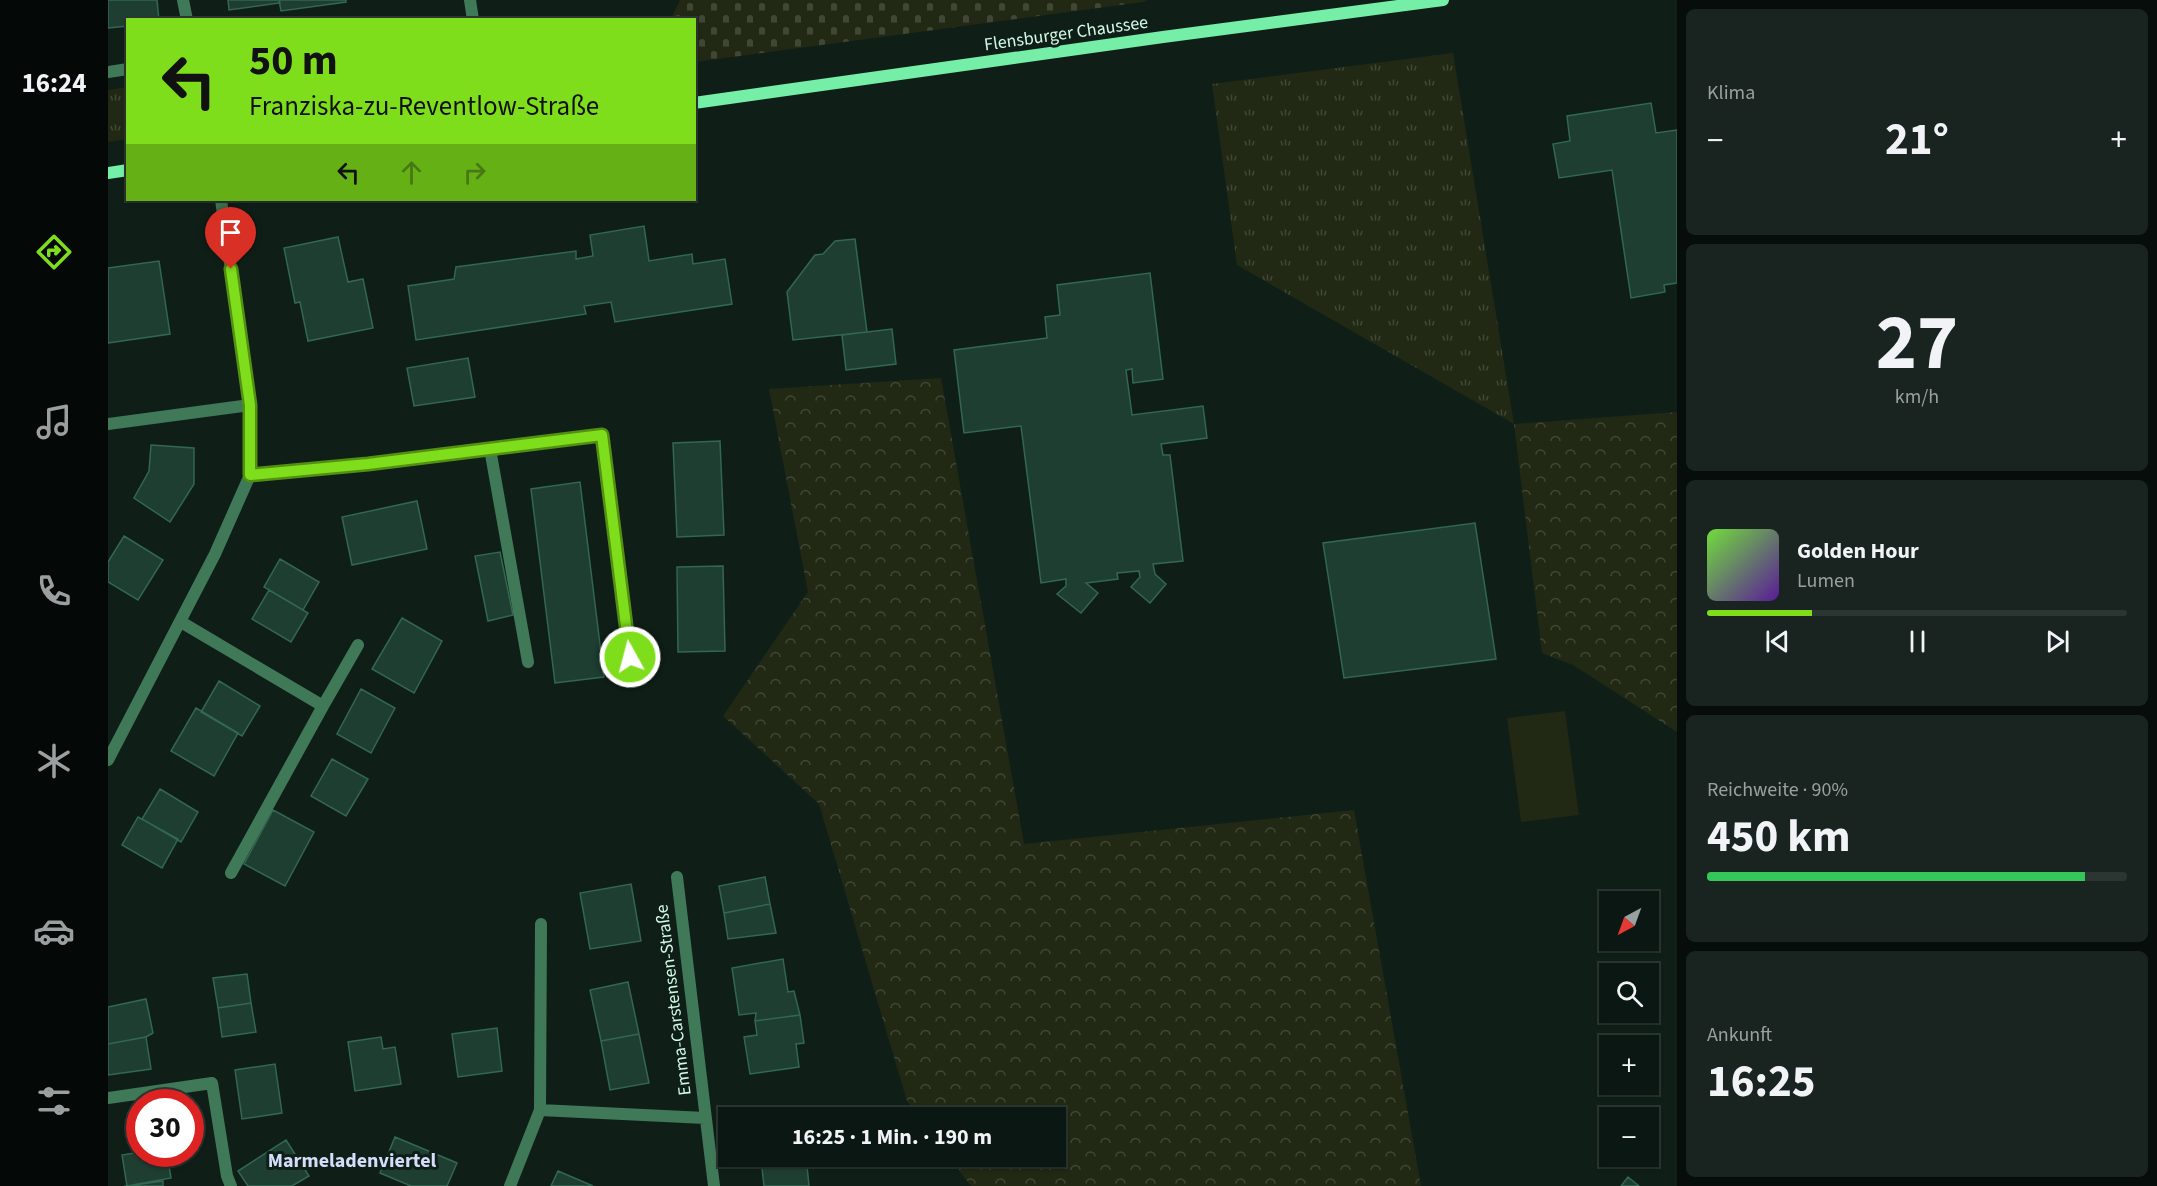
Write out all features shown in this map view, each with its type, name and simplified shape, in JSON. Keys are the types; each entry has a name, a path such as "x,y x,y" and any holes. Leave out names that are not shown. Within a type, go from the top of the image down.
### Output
{"main road":[{"name":"Flensburger Chaussee","path":"696,103 1443,0"},
{"path":"108,173 126,170"}],"street":[{"path":"183,0 187,18"},
{"path":"470,0 473,18"},
{"path":"108,72 126,69"},
{"path":"108,760 215,554 250,475 250,405 221,201"},
{"path":"108,424 250,405"},
{"path":"250,475 368,464 602,435 630,657"},
{"path":"490,449 528,662"},
{"path":"181,622 323,706"},
{"path":"231,873 358,645"},
{"name":"Emma-Carstensen-Straße","path":"677,877 714,1186"},
{"path":"510,1186 540,1110 541,924"},
{"path":"108,1098 212,1083 231,1186"},
{"name":"Emma-Carstensen-Straße","path":"540,1110 705,1118"}],"green space":[{"path":"680,0 1148,0 696,62 696,18 671,18"},
{"path":"1453,53 1514,424 1237,265 1212,84"},
{"path":"126,87 126,139 108,142 108,90"},
{"path":"941,378 1024,844 1354,810 1421,1186 971,1186 957,1167 1066,1167 1066,1107 912,1107 907,1101 819,804 723,716 808,592 769,389"},
{"path":"1677,412 1677,732 1573,665 1542,653 1514,424"},
{"path":"1565,711 1579,815 1521,822 1507,718"}],"building":[{"path":"108,0 157,0 159,18 126,18 126,26 108,28"},
{"path":"228,0 279,0 280,3 229,10"},
{"path":"279,0 346,0 346,2 281,11"},
{"path":"1651,103 1656,133 1677,130 1677,283 1664,285 1665,292 1631,298 1612,170 1559,178 1553,144 1570,141 1567,116"},
{"path":"644,226 649,261 692,254 693,264 725,259 732,304 615,322 611,302 584,306 586,314 416,340 408,286 454,279 456,267 576,251 576,259 593,256 590,235"},
{"path":"338,237 348,282 363,279 373,328 308,341 300,302 295,303 284,248"},
{"path":"855,239 867,332 793,340 787,292 815,255 823,254 835,241"},
{"path":"159,261 170,334 108,343 108,268"},
{"path":"1150,273 1163,379 1133,383 1132,369 1126,370 1132,415 1203,406 1207,438 1161,444 1163,455 1170,455 1183,561 1153,564 1155,574 1166,584 1150,603 1131,587 1140,577 1139,571 1117,573 1118,579 1086,583 1098,593 1081,613 1057,594 1066,586 1066,579 1041,583 1021,426 964,433 954,350 1047,338 1045,317 1060,315 1057,285"},
{"path":"892,329 896,364 846,370 842,335"},
{"path":"468,358 475,397 414,406 407,368"},
{"path":"720,441 724,535 677,537 673,443"},
{"path":"151,445 194,448 194,484 170,522 134,498 149,471"},
{"path":"580,482 604,677 555,683 531,489"},
{"path":"417,501 427,549 352,565 342,517"},
{"path":"1475,523 1496,659 1344,678 1323,543"},
{"path":"124,536 163,560 138,600 108,582 108,562"},
{"path":"500,552 513,615 488,621 475,556"},
{"path":"280,559 319,582 303,610 264,587"},
{"path":"723,566 725,651 678,652 677,567"},
{"path":"269,590 308,613 291,642 252,619"},
{"path":"402,618 442,641 414,693 372,669"},
{"path":"219,681 260,706 242,736 201,712"},
{"path":"361,689 395,708 371,753 337,734"},
{"path":"196,708 238,733 214,776 171,751"},
{"path":"332,759 368,779 346,816 311,796"},
{"path":"160,789 198,812 181,842 142,819"},
{"path":"273,810 314,832 285,886 244,864"},
{"path":"138,817 178,839 162,868 122,845"},
{"path":"765,877 770,904 724,913 719,886"},
{"path":"631,884 641,941 590,949 580,893"},
{"path":"770,904 776,933 728,939 724,913"},
{"path":"783,959 788,992 794,991 800,1015 755,1021 756,1013 739,1015 732,968"},
{"path":"247,974 251,1003 218,1008 213,978"},
{"path":"628,982 639,1034 601,1041 590,990"},
{"path":"146,999 153,1033 146,1037 108,1044 108,1007"},
{"path":"251,1003 256,1032 222,1037 218,1008"},
{"path":"800,1015 804,1043 796,1044 799,1067 750,1074 744,1037 757,1035 755,1021"},
{"path":"497,1028 502,1071 458,1077 452,1034"},
{"path":"639,1034 649,1083 610,1090 601,1041"},
{"path":"146,1037 151,1069 108,1075 108,1044"},
{"path":"381,1037 383,1049 395,1047 401,1084 355,1091 348,1042"},
{"path":"275,1064 282,1113 242,1119 235,1070"},
{"path":"395,1137 457,1163 447,1186 411,1186 380,1173"},
{"path":"286,1140 309,1176 292,1186 248,1186 238,1171"},
{"path":"126,1154 126,1167 169,1167 171,1178 127,1186 122,1155"},
{"path":"762,1167 807,1167 809,1186 764,1186"},
{"path":"558,1171 593,1186 551,1186"},
{"path":"1628,1177 1639,1186 1621,1186"},
{"path":"163,1181 163,1186 127,1186"}],"district":[{"name":"Marmeladenviertel","path":"352,1160"}],"route":[{"path":"231,269 250,405 250,475 368,464 602,435 630,657"}]}
